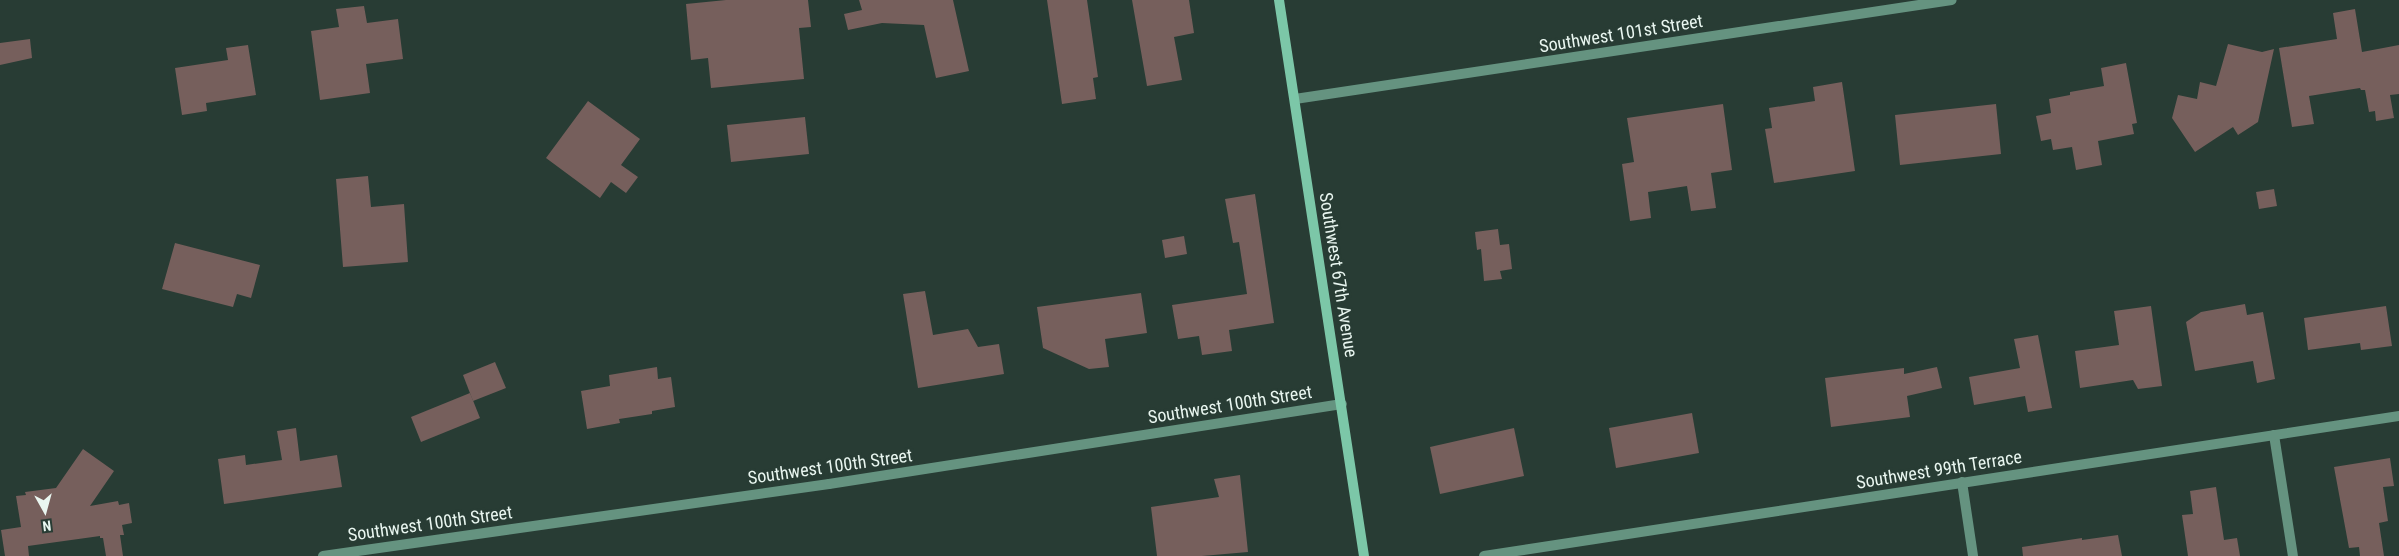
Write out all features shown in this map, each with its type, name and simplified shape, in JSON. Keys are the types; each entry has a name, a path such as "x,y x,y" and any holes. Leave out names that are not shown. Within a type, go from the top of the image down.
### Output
{"main road":[{"name":"Southwest 67th Avenue","path":"1279,0 1364,556"}],"street":[{"name":"Southwest 101st Street","path":"1295,100 1952,0"},
{"name":"Southwest 100th Street","path":"323,556 829,484 1342,404"},
{"name":"Southwest 99th Terrace","path":"1484,556 2399,416"},
{"path":"2274,435 2293,556"},
{"path":"1962,482 1973,556"}],"building":[{"path":"726,0 808,0 811,27 799,28 804,79 711,88 708,58 691,60 686,4"},
{"path":"859,0 953,0 969,71 936,78 924,25 882,23 848,30 844,14 862,10"},
{"path":"1047,0 1087,0 1098,77 1093,78 1096,99 1062,104"},
{"path":"1132,0 1189,0 1194,33 1174,37 1182,80 1147,86"},
{"path":"364,6 367,23 398,19 403,59 366,64 370,93 320,100 311,31 339,27 336,9"},
{"path":"2355,9 2362,52 2399,45 2399,94 2390,95 2394,118 2376,121 2375,111 2369,112 2365,90 2360,88 2309,96 2314,124 2292,127 2279,48 2337,39 2333,13"},
{"path":"30,39 32,58 0,65 0,43"},
{"path":"2228,44 2262,52 2274,49 2258,122 2238,135 2233,127 2195,152 2172,118 2178,95 2197,99 2200,82 2216,86"},
{"path":"248,45 256,95 206,103 207,111 182,115 175,68 228,60 226,48"},
{"path":"2126,63 2137,123 2132,124 2134,134 2098,141 2102,165 2076,170 2072,147 2053,150 2051,139 2041,141 2036,116 2051,113 2049,99 2070,95 2070,92 2104,86 2101,68"},
{"path":"1842,82 1855,171 1774,183 1765,129 1772,128 1769,108 1815,101 1813,87"},
{"path":"588,101 640,139 621,165 638,177 626,193 611,182 600,198 546,158"},
{"path":"1723,104 1732,170 1711,173 1716,208 1691,211 1687,186 1648,192 1651,218 1630,221 1622,164 1634,162 1627,118"},
{"path":"1996,104 2001,154 1900,165 1895,115"},
{"path":"805,117 809,154 731,162 727,125"},
{"path":"368,176 371,207 404,204 408,262 343,267 336,179"},
{"path":"2274,189 2277,206 2259,209 2256,192"},
{"path":"1255,194 1274,323 1229,330 1232,351 1202,355 1199,336 1178,339 1172,305 1247,294 1239,242 1233,243 1225,199"},
{"path":"1498,229 1500,245 1509,244 1512,269 1500,271 1502,279 1484,281 1481,249 1477,250 1475,232"},
{"path":"1184,236 1187,254 1165,258 1162,240"},
{"path":"175,243 260,265 251,298 237,294 233,307 162,289"},
{"path":"925,291 933,335 968,329 978,347 999,344 1004,374 918,388 903,294"},
{"path":"1141,293 1147,333 1105,339 1109,367 1089,369 1043,348 1037,307"},
{"path":"2245,304 2247,315 2263,312 2275,379 2257,383 2253,361 2195,371 2186,322 2201,312"},
{"path":"2151,306 2162,386 2138,389 2133,380 2080,388 2075,351 2119,345 2114,311"},
{"path":"2386,306 2392,346 2361,350 2360,343 2308,350 2304,318"},
{"path":"2038,335 2052,408 2028,412 2025,396 1974,405 1969,377 2020,368 2014,339"},
{"path":"495,362 506,388 473,401 463,375"},
{"path":"657,367 658,379 671,377 675,407 652,411 652,414 619,419 620,423 587,429 581,391 610,386 609,375"},
{"path":"1937,367 1942,388 1907,396 1910,417 1831,427 1825,378 1904,368 1904,374"},
{"path":"470,393 480,418 421,442 411,417"},
{"path":"1692,413 1699,453 1616,468 1609,428"},
{"path":"296,428 300,461 337,455 342,487 224,504 218,459 245,455 246,465 282,460 277,431"},
{"path":"1514,428 1524,476 1440,494 1430,447"},
{"path":"83,449 114,471 90,506 118,501 119,505 129,503 132,523 122,525 124,535 120,535 123,556 106,556 103,538 100,538 100,536 28,546 29,556 5,556 1,530 21,527 16,496 26,495 25,492 56,488"},
{"path":"2390,458 2394,486 2383,487 2388,521 2379,523 2384,556 2360,556 2359,547 2349,548 2334,467"},
{"path":"1240,475 1248,552 1202,556 1157,556 1151,507 1219,497 1214,479"},
{"path":"2216,487 2224,540 2237,538 2240,556 2188,556 2182,515 2193,514 2190,491"},
{"path":"2118,535 2122,556 2023,556 2022,547"}]}
